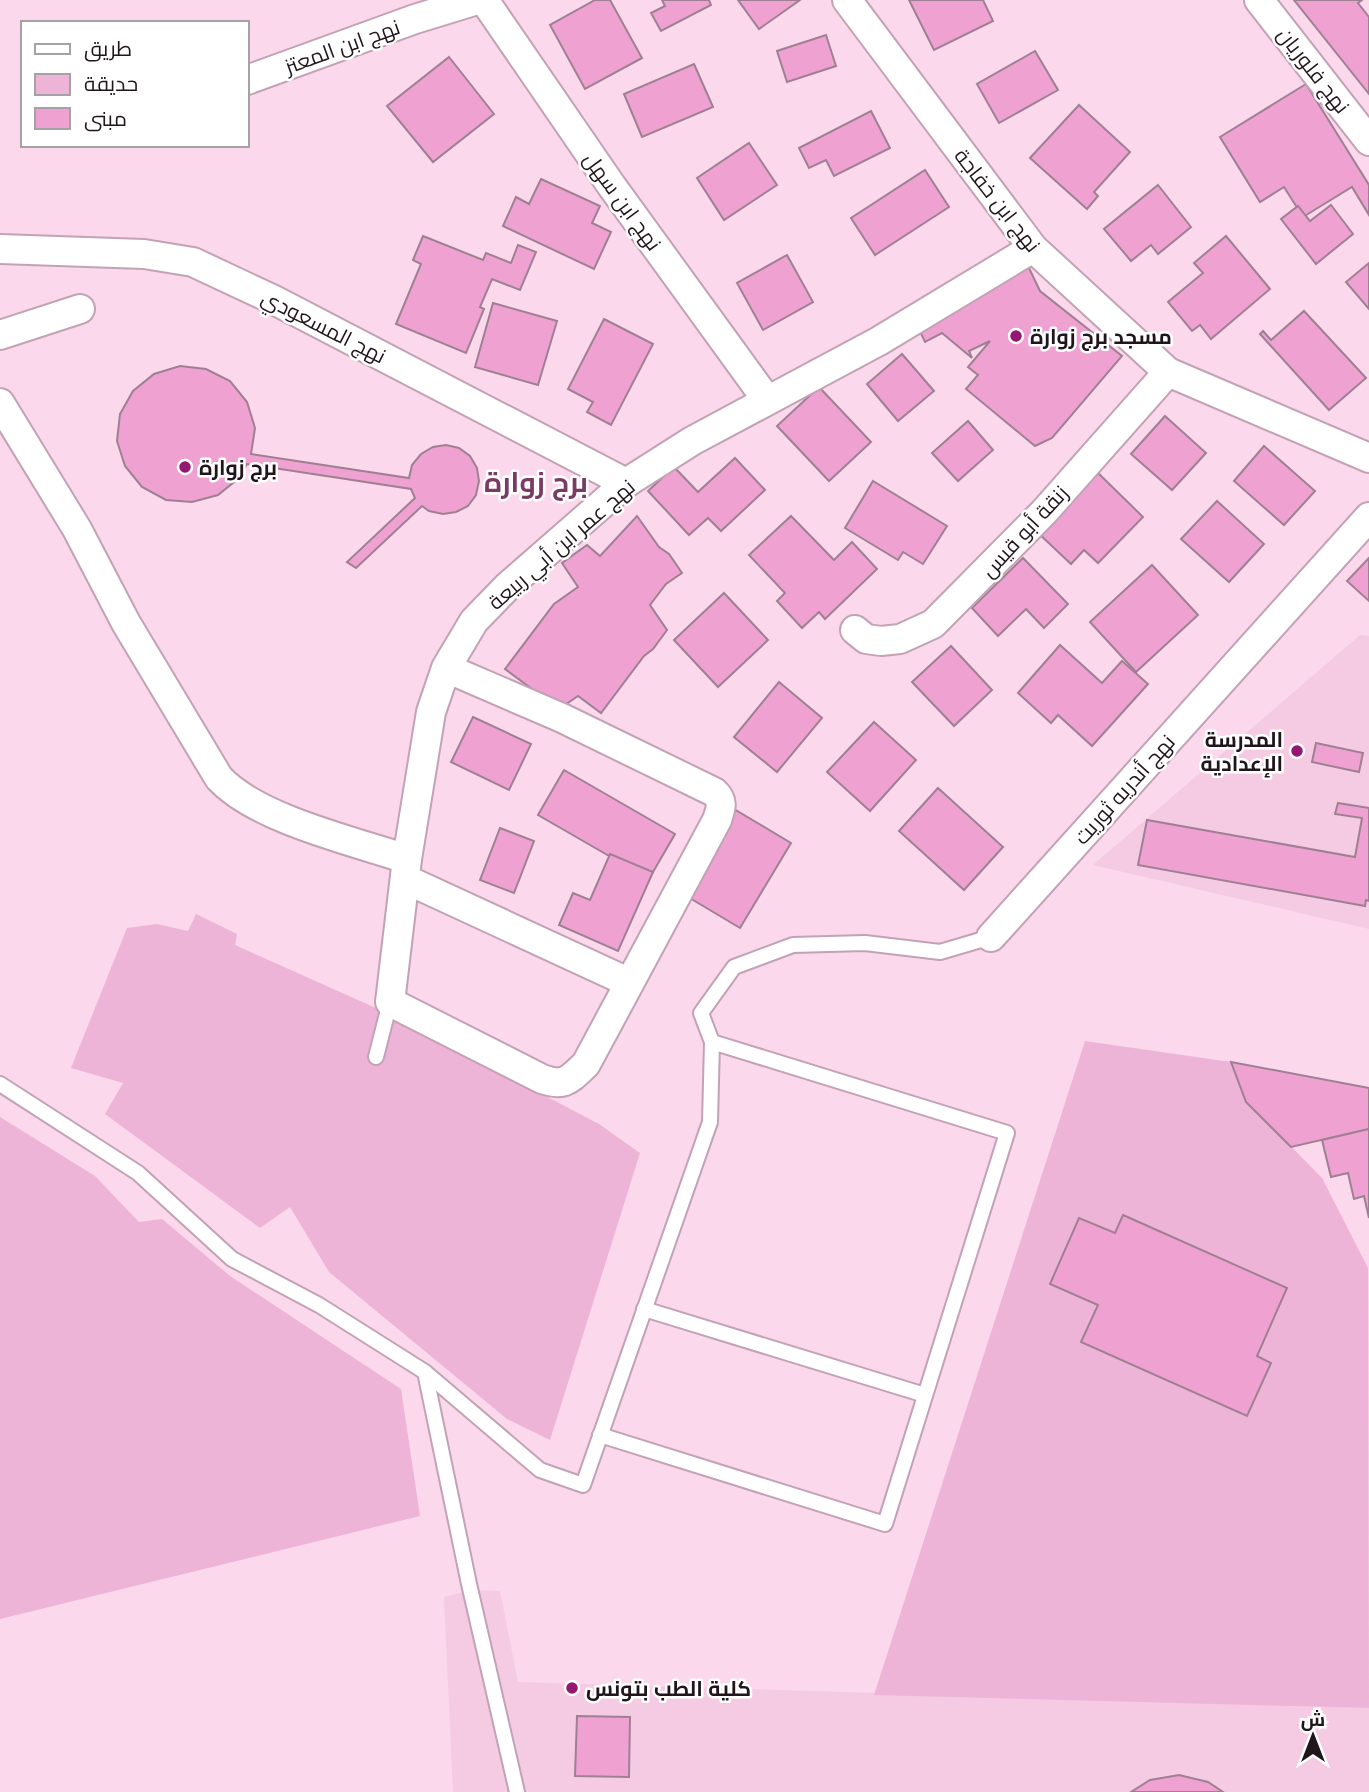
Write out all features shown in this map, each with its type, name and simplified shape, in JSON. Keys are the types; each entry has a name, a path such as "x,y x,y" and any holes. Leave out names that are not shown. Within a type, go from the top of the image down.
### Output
{"street":[{"name":"نهج ابن المعتز","path":"248,80 415,19 477,0"},
{"name":"نهج ابن سهل","path":"484,0 603,174 766,400"},
{"name":"نهج ابن خفاجة","path":"847,0 1033,248 1168,372 1369,458"},
{"name":"نهج فلوريان","path":"1259,0 1369,141"},
{"name":"نهج عمر ابن أبي ربيعة","path":"390,1002 406,869 431,712 446,668 474,621 626,483 692,441 879,341 1033,248"},
{"name":"نهج المسعودي","path":"0,249 144,254 193,262 274,300 626,483"},
{"path":"0,335 80,309"},
{"name":"زنقة أبو قيس","path":"855,630 866,639 891,640 900,639 933,624 1044,512 1168,372"},
{"path":"0,403 71,518 126,623 219,778 230,790 251,804 328,834 406,869 628,982"},
{"name":"نهج أندريه ثوريت","path":"991,937 1369,517"},
{"path":"390,1002 542,1079 555,1083 566,1082 586,1064 718,820 722,806 720,797 714,792 574,724 446,668"}],"lane":[{"path":"0,1084 138,1173 232,1259 319,1305 425,1372 540,1470 583,1485 710,1122 712,1042 701,1013 734,967 793,945 865,943 940,952 991,937"},
{"path":"376,1057 390,1002"},
{"path":"600,1435 885,1524 1007,1133 712,1042"},
{"path":"644,1309 925,1395"},
{"path":"425,1372 469,1584 517,1792"}],"shaded area":[{"name":"المدرسة الإعدادية","path":"1360,635 1369,636 1369,929 1093,865"},
{"name":"كلية الطب بتونس","path":"472,1590 500,1591 518,1682 1369,1708 1369,1792 453,1792 444,1597"}],"green space":[{"path":"196,914 237,934 235,945 387,1013 599,1124 640,1153 550,1440 507,1419 329,1272 290,1207 260,1228 105,1114 123,1083 71,1068 127,928 157,924 188,931"},
{"path":"1085,1041 1231,1062 1247,1102 1322,1178 1368,1268 1369,1708 874,1695"},
{"path":"0,1117 95,1176 139,1222 162,1219 230,1276 401,1389 420,1516 0,1619"}],"building":[{"path":"595,0 610,0 642,58 585,89 550,25"},
{"path":"662,0 709,0 711,5 661,31 651,13 665,6"},
{"path":"738,0 800,0 759,29"},
{"path":"909,0 983,0 993,21 934,50"},
{"path":"1294,0 1362,0 1358,3 1369,17 1369,94"},
{"path":"826,35 836,66 787,82 777,51"},
{"path":"1035,51 1058,90 999,123 977,84"},
{"path":"449,57 494,114 433,162 387,106"},
{"path":"694,64 713,107 642,137 624,94"},
{"path":"1306,84 1369,185 1369,215 1352,187 1303,217 1284,187 1260,202 1220,137"},
{"path":"1079,105 1130,152 1094,192 1098,196 1087,209 1030,158"},
{"path":"871,111 890,148 834,176 826,160 809,168 799,148"},
{"path":"749,143 777,185 724,220 697,178"},
{"path":"925,170 949,207 875,255 851,218"},
{"path":"541,179 600,206 592,223 611,232 594,269 503,226 516,197 529,204"},
{"path":"1158,185 1191,227 1158,254 1151,245 1131,261 1104,229"},
{"path":"1331,205 1353,234 1316,264 1281,219 1298,206 1310,221"},
{"path":"423,236 483,260 486,253 511,263 518,245 536,252 520,290 492,279 480,307 484,309 466,353 396,324 421,264 413,260"},
{"path":"1226,236 1270,289 1211,339 1200,325 1192,331 1168,302 1203,273 1194,263"},
{"path":"787,255 813,302 763,330 737,283"},
{"path":"1369,263 1369,309 1346,282"},
{"name":"مسجد برج زوارة","path":"1028,266 1040,291 1122,356 1052,438 1035,446 966,389 978,375 968,367 990,341 969,351 972,358 942,333 925,342 915,321"},
{"path":"493,303 557,321 538,385 475,367"},
{"path":"1304,311 1366,378 1329,410 1260,334 1263,331 1271,340"},
{"path":"604,319 653,344 611,425 587,412 593,402 568,389"},
{"path":"902,354 934,391 898,421 867,384"},
{"name":"برج زوارة","path":"180,366 206,369 230,381 247,402 255,428 251,454 409,478 412,465 421,454 433,447 446,445 459,448 470,456 477,468 479,481 476,495 468,506 456,512 443,514 429,511 422,506 356,568 347,562 415,498 411,489 247,464 239,478 218,495 192,502 166,500 142,487 125,466 117,441 120,414 133,391 154,374"},
{"path":"819,387 871,442 829,481 777,426"},
{"path":"1165,416 1206,453 1172,490 1131,454"},
{"path":"968,421 993,450 958,481 932,453"},
{"path":"1264,446 1315,491 1284,525 1234,481"},
{"path":"735,458 765,490 721,531 708,518 689,535 648,491 674,467 698,492"},
{"path":"1096,471 1143,517 1098,563 1084,550 1071,564 1037,532"},
{"path":"873,481 947,526 923,564 903,552 898,560 845,528"},
{"path":"1217,501 1264,544 1229,582 1181,539"},
{"path":"637,516 682,573 666,584 650,605 667,630 601,713 578,696 559,709 505,669 554,604 578,587 562,563 587,545 600,556"},
{"path":"791,516 834,560 852,542 877,569 825,619 819,612 802,628 777,601 785,593 749,555"},
{"path":"1023,558 1068,604 1044,628 1026,609 998,636 972,608"},
{"path":"1369,558 1369,601 1347,581"},
{"path":"1152,565 1198,615 1136,672 1090,622"},
{"path":"724,593 768,640 718,687 674,640"},
{"path":"1060,645 1102,683 1122,661 1148,684 1092,746 1058,715 1051,723 1018,693"},
{"path":"951,646 992,690 954,726 912,682"},
{"path":"779,682 822,718 777,772 734,737"},
{"path":"473,717 531,744 509,790 451,762"},
{"path":"874,722 916,760 870,811 827,772"},
{"path":"1316,743 1363,753 1359,772 1312,762"},
{"path":"564,770 675,834 649,879 538,815"},
{"path":"938,788 1003,847 964,890 899,831"},
{"path":"1338,803 1369,808 1369,901 1366,900 1365,906 1138,865 1147,820 1355,857 1362,818 1335,814"},
{"path":"734,809 791,843 740,928 683,894"},
{"path":"500,828 534,841 514,893 480,880"},
{"path":"610,854 653,872 618,951 559,925 573,893 590,900"},
{"path":"1231,1062 1369,1088 1369,1129 1291,1147 1246,1102"},
{"path":"1369,1129 1369,1218 1364,1196 1354,1199 1348,1173 1331,1177 1322,1140"},
{"path":"1123,1215 1287,1288 1257,1356 1271,1363 1247,1416 1081,1342 1098,1305 1050,1284 1079,1218 1115,1233"},
{"path":"577,1716 630,1717 629,1777 575,1776"},
{"path":"1179,1775 1208,1782 1223,1792 1131,1792 1150,1780"}],"place":[{"name":"مسجد برج زوارة","path":"1016,336"},
{"name":"برج زوارة","path":"185,467"},
{"name":"المدرسة الإعدادية","path":"1297,751"},
{"name":"كلية الطب بتونس","path":"572,1688"}],"district":[{"name":"برج زوارة","path":"536,481"}]}
